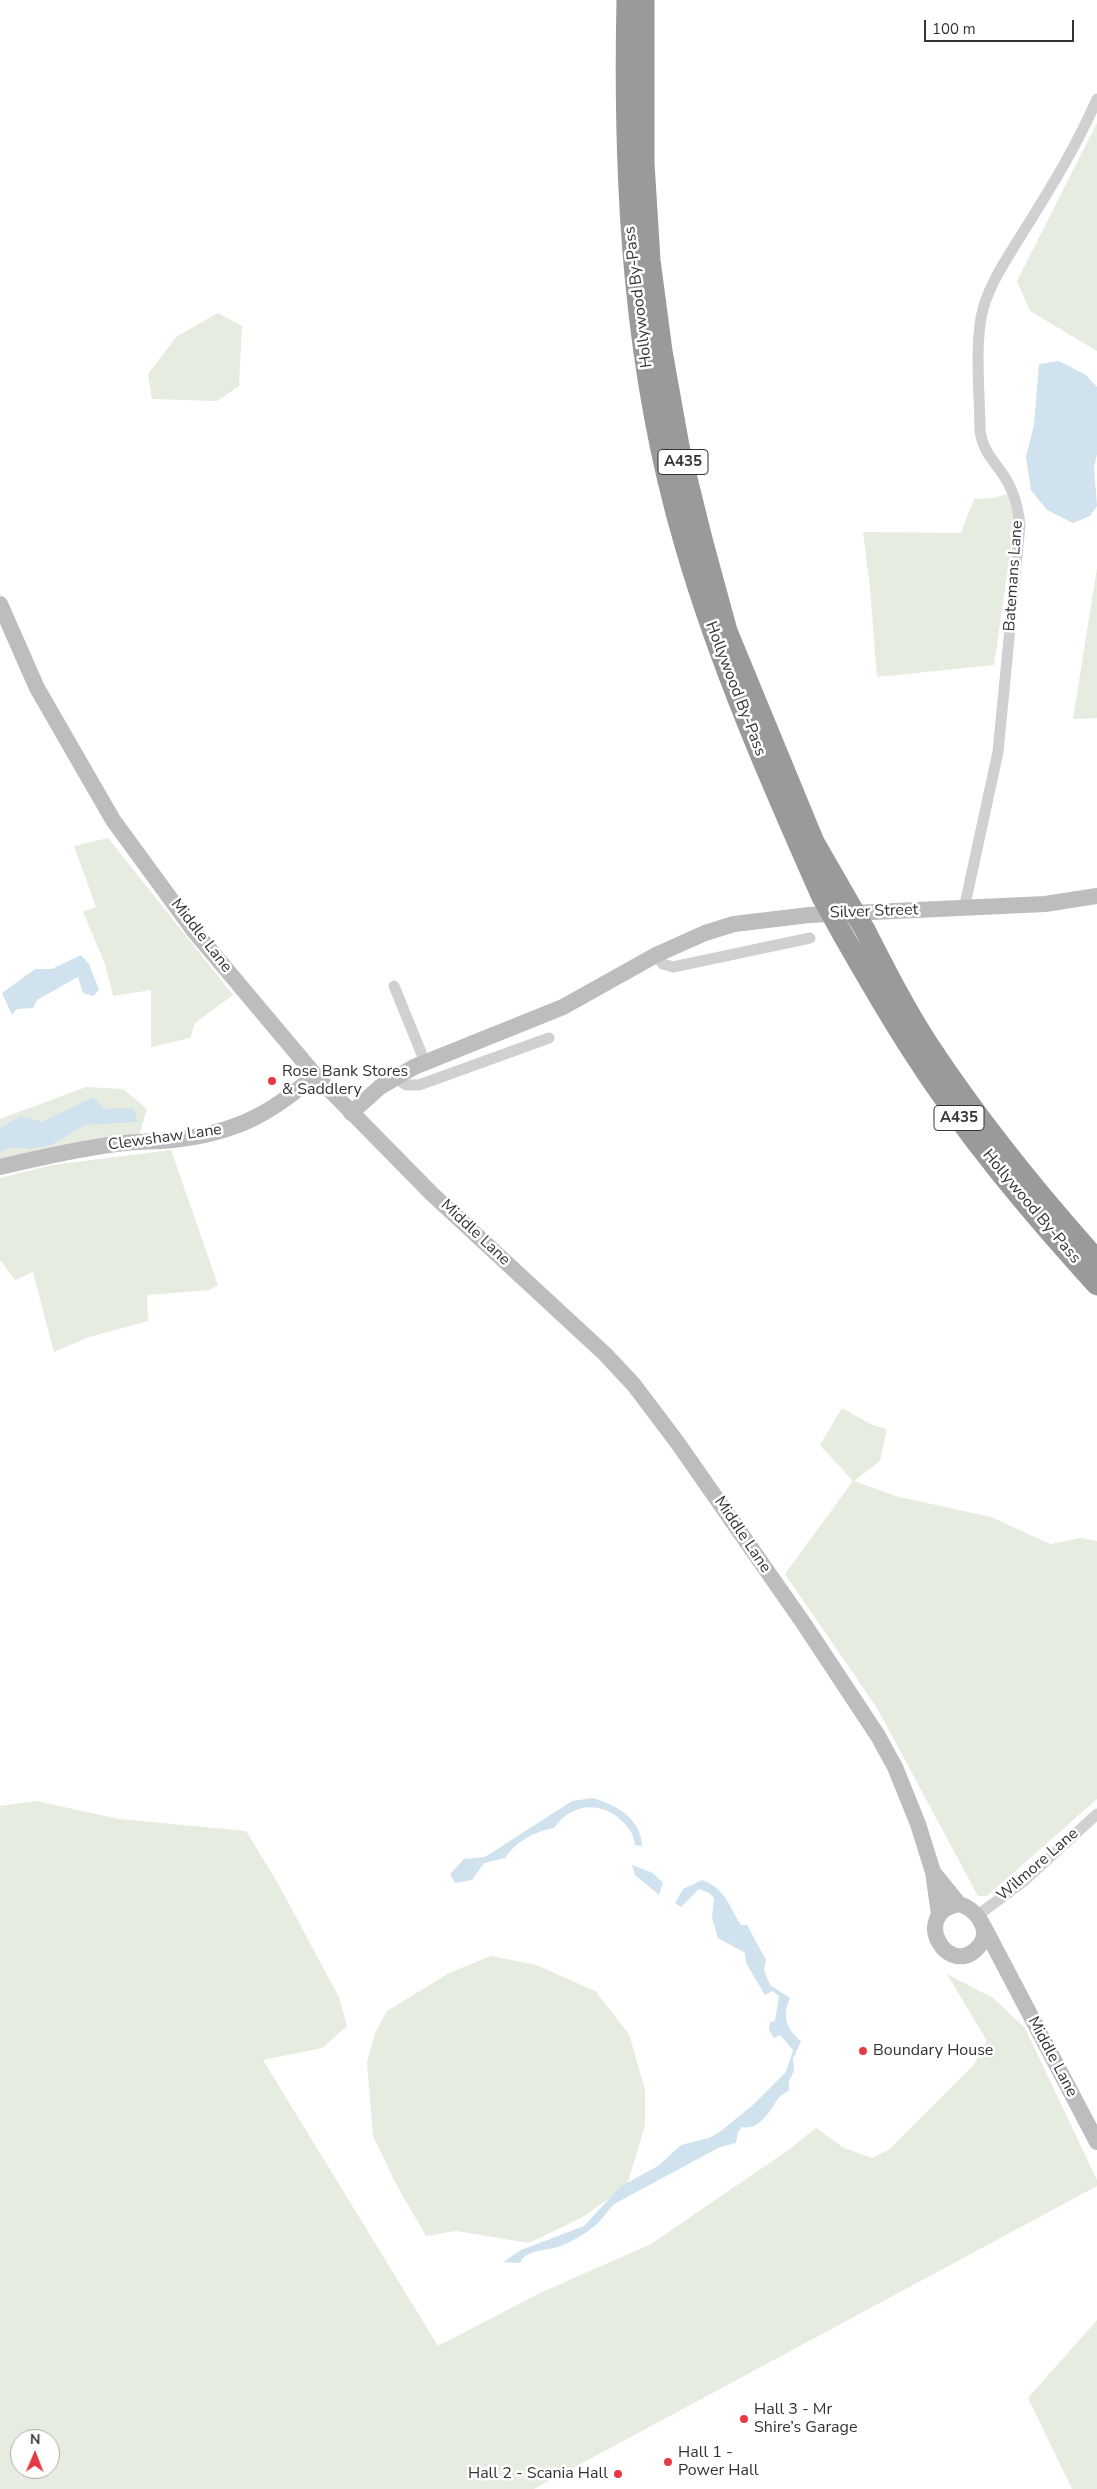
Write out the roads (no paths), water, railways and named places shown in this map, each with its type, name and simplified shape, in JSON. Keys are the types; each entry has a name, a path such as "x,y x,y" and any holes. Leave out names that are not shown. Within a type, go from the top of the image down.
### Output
{"highway":[{"name":"Hollywood By-Pass","path":"627,0 626,163 633,261 661,449 684,543 712,631 769,778 822,897 843,935 911,1050 981,1148 1039,1220 1097,1285"},
{"name":"Hollywood By-Pass","path":"644,0 644,163 650,260 662,352 679,446 727,631 814,842 846,896 903,1002 928,1044 961,1090 1051,1208 1097,1260"}],"street":[{"name":"Batemans Lane","path":"964,910 998,752 1020,525 1016,501 1002,473 985,453 982,444 980,431 980,331 983,310 988,293 1079,140 1097,99"},
{"name":"Middle Lane","path":"0,604 37,688 113,820 194,931 315,1075 351,1113 432,1194 605,1354 639,1392 720,1502 859,1706 894,1767 907,1795 933,1872 939,1914 935,1928 936,1939 953,1956 986,1959 1007,1973"},
{"name":"Silver Street","path":"351,1113 396,1077 425,1062 563,1007 656,955 705,933 734,924 809,915 964,910 1045,904 1097,896"},
{"path":"656,955 663,964 673,967 810,938"},
{"path":"394,986 425,1062"},
{"path":"396,1077 406,1084 419,1085 549,1038"},
{"name":"Clewshaw Lane","path":"0,1167 61,1152 117,1144 174,1140 227,1130 273,1110 315,1075"},
{"name":"Wilmore Lane","path":"981,1921 1097,1814"},
{"name":"Middle Lane","path":"933,1872 960,1904 968,1906 981,1921 1097,2142"},
{"path":"939,1914 946,1906 960,1904"},
{"path":"965,1956 976,1950 982,1942 981,1921"}],"water":[{"path":"1059,361 1086,375 1097,387 1097,454 1094,468 1097,506 1090,516 1073,523 1047,510 1031,490 1026,457 1034,425 1039,364"},
{"path":"81,955 89,964 99,990 93,996 83,993 78,977 37,1000 33,1008 17,1009 12,1015 2,993 35,969 52,969"},
{"path":"93,1097 105,1109 133,1108 138,1122 84,1125 52,1145 29,1149 12,1147 0,1152 0,1128 20,1116 42,1122"},
{"path":"593,1798 611,1805 626,1814 641,1836 642,1846 635,1845 634,1838 629,1829 613,1814 595,1808 586,1808 569,1814 554,1828 526,1838 514,1847 505,1858 484,1863 472,1880 455,1883 450,1874 464,1859 485,1857 572,1801"},
{"path":"632,1865 653,1873 663,1883 659,1895 635,1875"},
{"path":"702,1880 721,1893 741,1925 747,1925 766,1960 764,1970 770,1985 790,1998 786,2011 787,2022 792,2032 801,2041 793,2059 794,2071 789,2081 789,2090 778,2099 763,2120 754,2126 742,2127 738,2132 736,2143 720,2147 616,2203 598,2223 574,2240 558,2247 531,2253 523,2258 520,2263 503,2262 521,2250 584,2226 620,2187 658,2166 681,2145 709,2138 721,2131 754,2104 786,2072 793,2050 780,2035 774,2038 769,2030 770,2022 775,2021 779,1996 772,1991 765,1995 746,1963 745,1953 718,1938 712,1918 714,1898 709,1893 699,1889 681,1907 675,1903 683,1889"}],"place":[{"name":"Rose Bank Stores & Saddlery","path":"272,1081"},
{"name":"Boundary House","path":"863,2051"},
{"name":"Hall 3 - Mr Shire’s Garage","path":"744,2419"},
{"name":"Hall 1 - Power Hall","path":"668,2462"},
{"name":"Hall 2 - Scania Hall","path":"618,2474"}]}
